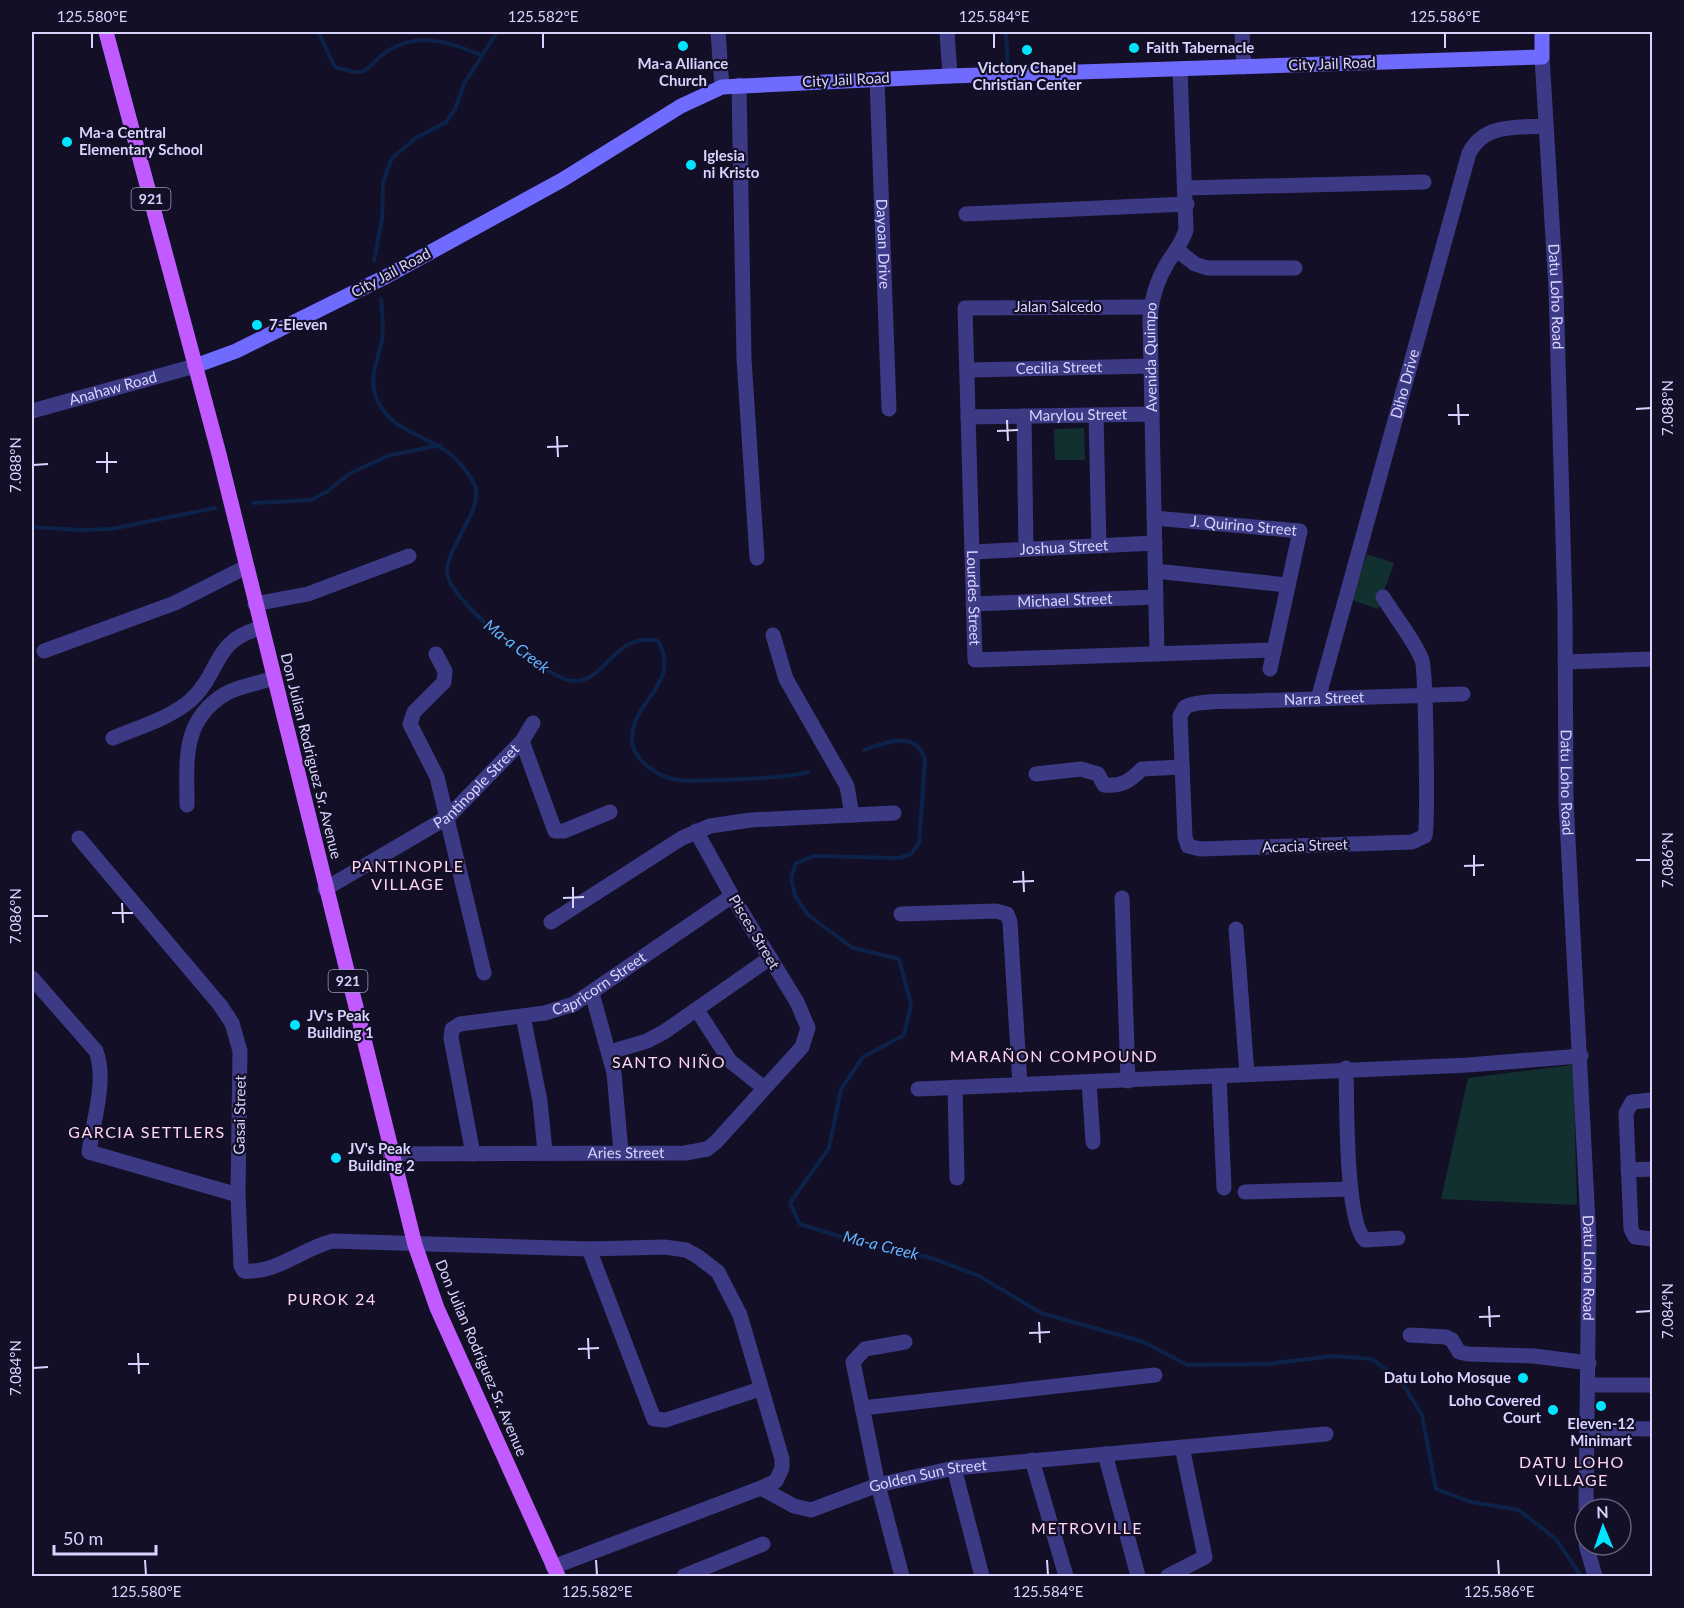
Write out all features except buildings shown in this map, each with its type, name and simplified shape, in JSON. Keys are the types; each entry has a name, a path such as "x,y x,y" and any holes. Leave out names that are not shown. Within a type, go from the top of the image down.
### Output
{"main road":[{"name":"Don Julian Rodriguez Sr. Avenue","path":"106,32 195,366 390,1154 415,1245 437,1308 555,1572"}],"street":[{"path":"718,32 722,87"},
{"path":"947,32 950,75"},
{"path":"1242,32 1244,67"},
{"path":"1542,32 1542,57"},
{"name":"City Jail Road","path":"195,366 236,351 378,281 562,180 681,106 722,87 950,75 1542,57"},
{"name":"Datu Loho Road","path":"1542,57 1556,288 1566,801 1589,1242 1586,1497"},
{"name":"Avenida Quimpo","path":"1157,654 1151,307 1158,282 1186,230 1187,204 1180,69"},
{"name":"Dayoan Drive","path":"877,79 889,409"},
{"path":"739,85 745,382 756,558"},
{"name":"Diho Drive","path":"1318,699 1468,153 1476,139 1500,129 1546,126"},
{"path":"1186,188 1424,182"},
{"path":"966,214 1187,204"},
{"path":"1177,250 1195,264 1207,268 1295,268"},
{"name":"Jalan Salcedo","path":"965,308 1151,307"},
{"name":"Lourdes Street","path":"965,308 975,660 1274,650"},
{"name":"Anahaw Road","path":"32,411 195,366"},
{"name":"Cecilia Street","path":"967,370 1151,366"},
{"name":"Marylou Street","path":"968,417 1152,414"},
{"path":"1096,415 1099,546"},
{"path":"1024,416 1026,549"},
{"name":"J. Quirino Street","path":"1154,518 1300,531 1270,669"},
{"name":"Joshua Street","path":"972,552 1155,543"},
{"path":"255,604 308,594 409,556"},
{"path":"44,651 175,603 246,567"},
{"path":"1155,571 1287,585"},
{"name":"Michael Street","path":"974,604 1156,597"},
{"path":"1383,597 1423,662 1423,695"},
{"path":"113,738 180,708 193,698 234,638 261,628"},
{"path":"773,635 786,679 847,786 852,815"},
{"path":"436,654 445,672 444,682 414,712 410,724 433,767 448,817 484,973"},
{"path":"1565,662 1653,659"},
{"path":"187,805 188,742 203,713 226,694 273,678"},
{"name":"Narra Street","path":"1182,767 1180,716 1185,707 1195,703 1463,694"},
{"name":"Acacia Street","path":"1182,767 1185,837 1188,846 1212,849 1412,842 1422,839 1426,832 1423,695"},
{"path":"522,741 533,723"},
{"name":"Pantinople Street","path":"325,889 448,817 522,741 555,831 564,831 610,812"},
{"path":"1036,774 1081,769 1098,774 1104,785 1118,787 1132,779 1142,769 1182,767"},
{"path":"551,921 696,831 729,821 894,813"},
{"name":"Pisces Street","path":"696,831 732,896 803,1012 807,1034"},
{"name":"Gasai Street","path":"79,838 220,1005 232,1023 240,1051 238,1195 241,1266 244,1271 263,1271 311,1248 333,1241 415,1245"},
{"name":"Capricorn Street","path":"473,1154 452,1029 460,1024 523,1016 574,1004 732,896"},
{"path":"1122,898 1128,1081"},
{"path":"901,914 996,911 1007,914 1010,922 1020,1085"},
{"path":"1236,929 1247,1074"},
{"path":"610,1052 647,1041 697,1010 770,958"},
{"path":"32,978 96,1051 99,1059 100,1078 88,1152 238,1195"},
{"path":"592,993 610,1052 621,1152"},
{"path":"697,1010 730,1061 764,1088"},
{"path":"523,1016 540,1101 544,1152"},
{"name":"Aries Street","path":"390,1154 685,1153 707,1149 716,1142 802,1047 807,1034"},
{"path":"918,1089 1128,1081 1346,1068 1468,1065 1581,1056"},
{"path":"1346,1068 1351,1189 1360,1235 1365,1240 1375,1242 1398,1238"},
{"path":"1219,1076 1224,1188"},
{"path":"1089,1082 1093,1142"},
{"path":"955,1087 957,1178"},
{"path":"1653,1100 1628,1104 1626,1113 1630,1229 1635,1237 1653,1239"},
{"path":"1628,1170 1653,1169"},
{"path":"1245,1192 1351,1189"},
{"path":"415,1245 588,1249 676,1248 686,1250 711,1265 724,1280 740,1315 782,1459 782,1468 776,1481 555,1572"},
{"path":"588,1249 654,1419 666,1420 760,1389"},
{"path":"1410,1335 1446,1336 1452,1340 1459,1352 1468,1354 1534,1356 1589,1363"},
{"path":"902,1576 878,1485 853,1362 865,1348 905,1342"},
{"path":"862,1408 1155,1375"},
{"path":"1589,1385 1653,1385"},
{"path":"1588,1428 1653,1429"},
{"name":"Golden Sun Street","path":"760,1488 794,1506 811,1510 878,1485 954,1468 1326,1434"},
{"path":"1168,1576 1205,1557 1182,1447"},
{"path":"1105,1454 1138,1576"},
{"path":"1032,1460 1066,1576"},
{"path":"954,1468 982,1576"},
{"path":"684,1576 763,1544"},
{"path":"1589,1557 1595,1576"}],"green space":[{"path":"1084,428 1085,460 1055,460 1054,429"},
{"path":"1367,554 1394,563 1378,609 1352,600"},
{"path":"1573,1065 1577,1205 1441,1199 1468,1078"}],"waterway":[{"path":"318,32 335,67 348,71 357,72 368,69 391,49 414,41 448,43 481,55"},
{"name":"Ma-a Creek","path":"374,261 382,219 383,182 392,158 416,138 446,122 455,109 464,84 497,32"},
{"path":"1006,32 1008,69"},
{"name":"Ma-a Creek","path":"381,299 383,335 373,378 378,402 397,424 449,453 460,463 476,488 473,508 453,550 447,570 450,582 461,598 517,650 568,680 581,680 591,676 629,644 642,640 658,641 664,656 664,669 661,680 634,724 632,737 636,753 655,772 671,779 693,781 762,778 808,772"},
{"path":"254,503 311,500 328,491 349,474 387,456 440,445"},
{"path":"32,527 111,529 215,508"},
{"name":"Ma-a Creek","path":"864,750 900,741 916,745 921,751 925,761 919,843 911,854 899,858 814,856 796,863 791,877 795,896 808,915 853,948 899,959 911,1004 904,1035 863,1057 841,1089 829,1148 790,1203 800,1224 854,1241 932,1258 979,1276 1041,1313 1144,1342 1187,1365 1267,1364 1333,1356 1372,1359 1401,1381 1422,1415 1436,1489 1471,1502 1519,1510 1556,1539 1581,1576"}],"place":[{"name":"Ma-a Alliance Church","path":"683,46"},
{"name":"Faith Tabernacle","path":"1134,48"},
{"name":"Victory Chapel Christian Center","path":"1027,50"},
{"name":"Ma-a Central Elementary School","path":"67,142"},
{"name":"Iglesia ni Kristo","path":"691,165"},
{"name":"7-Eleven","path":"257,325"},
{"name":"JV's Peak Building 1","path":"295,1025"},
{"name":"JV's Peak Building 2","path":"336,1158"},
{"name":"Datu Loho Mosque","path":"1523,1378"},
{"name":"Eleven-12 Minimart","path":"1601,1406"},
{"name":"Loho Covered Court","path":"1553,1410"}],"district":[{"name":"PANTINOPLE VILLAGE","path":"408,875"},
{"name":"MARAÑON COMPOUND","path":"1054,1056"},
{"name":"SANTO NIÑO","path":"669,1062"},
{"name":"GARCIA SETTLERS","path":"147,1132"},
{"name":"PUROK 24","path":"332,1299"},
{"name":"DATU LOHO VILLAGE","path":"1572,1471"},
{"name":"METROVILLE","path":"1087,1528"}]}
